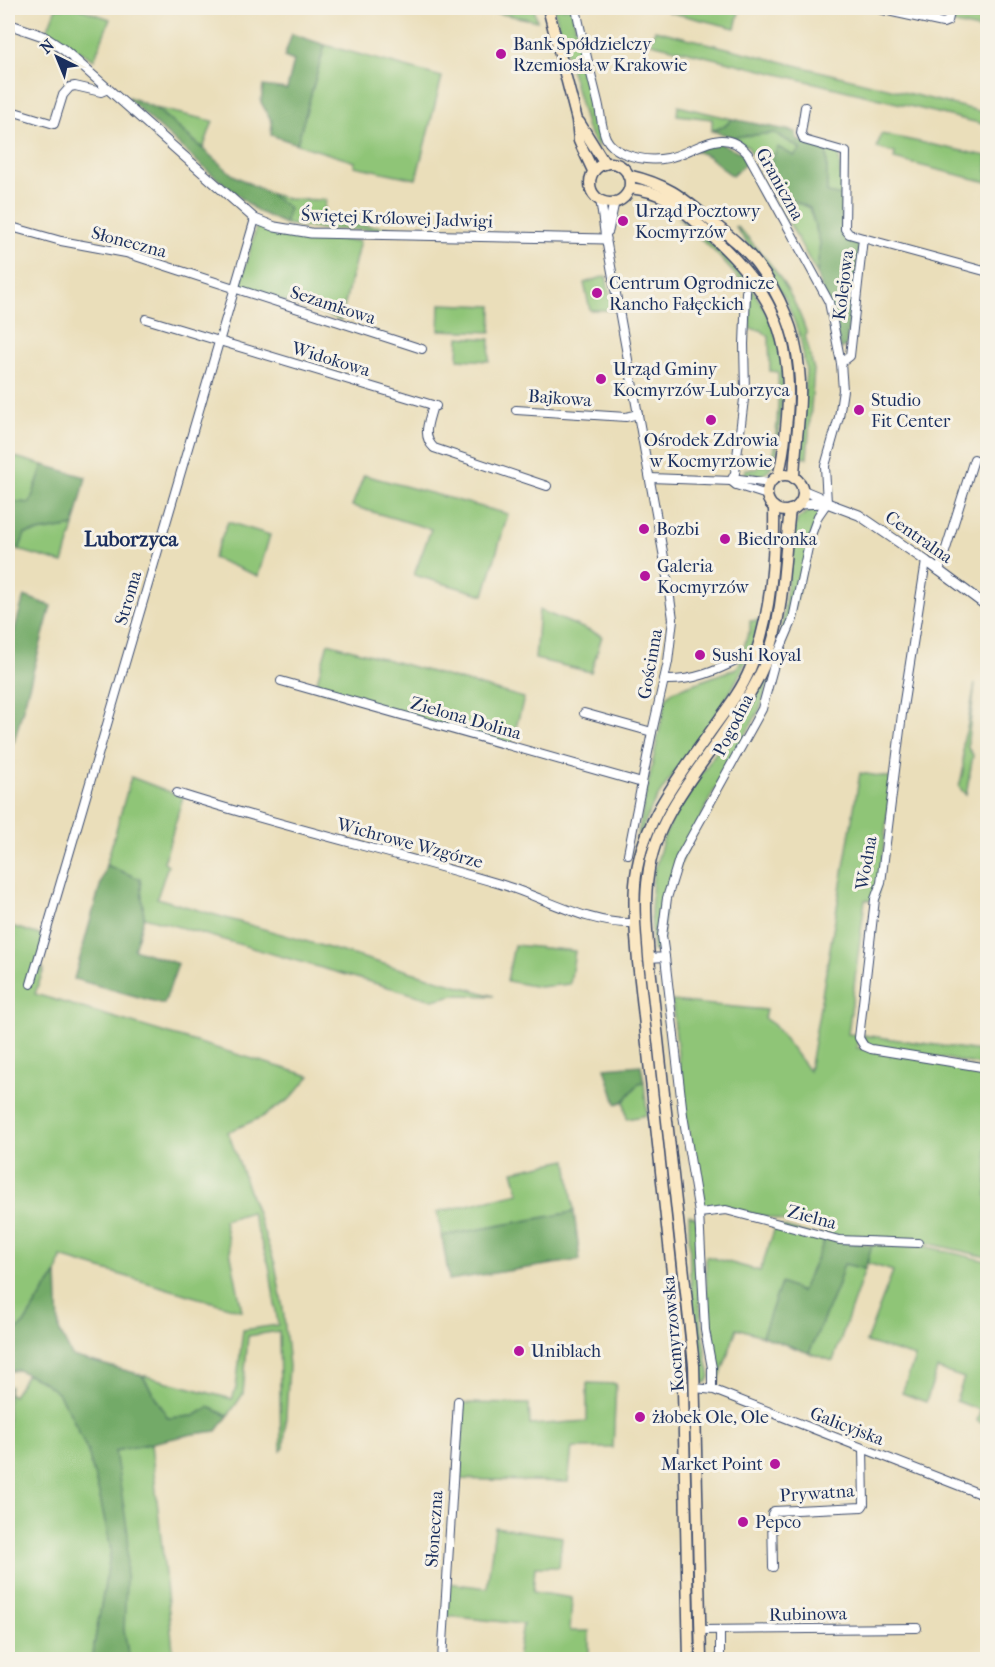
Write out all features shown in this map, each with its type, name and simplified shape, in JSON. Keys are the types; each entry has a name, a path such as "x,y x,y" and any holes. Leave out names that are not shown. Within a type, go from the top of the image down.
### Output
{"main road":[{"path":"548,8 577,120 579,141 593,171 590,186 593,195 601,202 614,203 624,198 630,188 628,175 620,166 605,164 593,171"},
{"path":"577,120 605,164"},
{"path":"628,175 658,183 682,197 757,264 777,296 787,317 800,368 801,393 794,478"},
{"path":"630,188 660,194 673,202 734,257 746,270 767,301 782,338 788,365 789,395 786,426 774,480 767,495 774,507 780,510 795,507"},
{"path":"657,1080 646,920 646,894 652,857 665,820 753,690 768,658 795,507 802,490 794,478 785,475 774,480"},
{"path":"657,1080 634,923 635,882 641,852 647,833 672,787 733,700 749,672 759,647 766,618 771,579 774,507"},
{"name":"Kocmyrzowska","path":"657,1080 695,1388 701,1659"},
{"name":"Kocmyrzowska","path":"657,1080 683,1381 689,1659"}],"street":[{"name":"Graniczna","path":"576,8 587,66 606,139 612,147 630,156 650,160 670,158 714,140 732,142 744,149 829,302 841,363 843,390 839,417 825,466 827,503"},
{"path":"874,8 943,23 948,21 951,8"},
{"name":"Świętej Królowej Jadwigi","path":"8,24 43,36 64,50 255,219 275,226 311,233 606,239"},
{"path":"8,110 54,124 63,95 70,87 101,92 108,89"},
{"name":"Kolejowa","path":"805,107 801,133 804,140 846,152 845,229 849,234 863,238 850,356 841,363"},
{"path":"601,202 606,239"},
{"path":"606,239 614,203"},
{"name":"Stroma","path":"31,984 255,219"},
{"name":"Słoneczna","path":"15,228 61,241 126,254 235,289"},
{"path":"863,238 987,272"},
{"name":"Gościnna","path":"606,239 672,613 672,638 628,854"},
{"name":"Sezamkowa","path":"235,289 422,349"},
{"path":"731,481 735,473 745,391 746,292"},
{"name":"Widokowa","path":"146,319 435,406 425,434 428,442 434,448 548,486"},
{"name":"Bajkowa","path":"516,410 626,417 638,414"},
{"path":"939,571 974,459"},
{"path":"650,478 774,480"},
{"path":"731,481 736,485 767,495"},
{"name":"Centralna","path":"802,490 827,503 859,515 987,607"},
{"name":"Centralna","path":"795,507 827,503"},
{"name":"Pogodna","path":"712,1389 712,1368 705,1330 699,1213 683,1115 662,936 667,898 679,859 762,709 775,661 793,619 810,538 818,516 827,503"},
{"name":"Wodna","path":"926,561 902,714 880,883 875,899 859,1038 864,1046 871,1049 987,1068"},
{"path":"664,680 683,680 705,674 742,658"},
{"name":"Zielona Dolina","path":"281,681 642,783"},
{"path":"584,713 652,732"},
{"name":"Wichrowe Wzgórze","path":"177,793 509,886 588,916 622,923 634,923"},
{"path":"649,958 665,957"},
{"name":"Zielna","path":"699,1213 726,1210 839,1240 918,1243"},
{"name":"Galicyjska","path":"695,1388 712,1389 987,1497"},
{"name":"Słoneczna","path":"442,1659 458,1401"},
{"name":"Prywatna","path":"773,1567 772,1514 774,1511 862,1507 864,1504 863,1448"},
{"name":"Rubinowa","path":"700,1630 917,1628"},
{"path":"720,1630 720,1659"}],"green space":[{"path":"56,8 78,8 110,19 94,60 47,31"},
{"path":"472,8 534,8 537,21"},
{"path":"554,8 572,8 600,133 598,148 587,129"},
{"path":"668,8 740,8 735,28 668,12"},
{"path":"953,8 987,8 987,31 951,23"},
{"path":"655,30 987,113 987,125 651,43"},
{"path":"292,34 325,45 297,144 271,135 272,122 261,102 263,86 287,89 294,61 284,57"},
{"path":"325,45 442,77 416,179 354,166 355,162 297,144"},
{"path":"129,97 155,108 233,175 268,193 289,208 285,224 257,211 201,165 129,100"},
{"path":"678,106 732,119 725,126 712,131 712,119 677,115"},
{"path":"155,108 213,121 203,149 203,148"},
{"path":"732,119 796,132 797,140 827,149 827,193 842,196 842,236 860,241 846,346 841,349 817,274 820,242 810,208 787,198 767,170 778,147 794,156 801,149 775,133 733,137 712,131 725,126"},
{"path":"775,133 801,149 794,156 787,198 809,208 820,242 817,274 748,147 733,137"},
{"path":"881,134 987,156 987,182 894,159 895,153 877,148"},
{"path":"719,143 742,153 747,162 732,176 708,156 695,151"},
{"path":"827,149 839,153 842,196 827,193"},
{"path":"268,193 288,199 326,200 322,222 397,228 392,230 320,229 285,224 288,208"},
{"path":"678,218 714,246 740,272 761,303 776,336 783,372 778,444 774,462 762,475 744,474 745,469 756,469 761,465 768,466 774,448 778,407 778,372 770,371 769,337 761,330 750,329 748,289 716,253"},
{"path":"257,224 296,236 360,241 341,320 240,287"},
{"path":"735,226 764,256 779,276 798,310 807,334 805,335 814,370 807,458 800,457 806,371 800,336 785,298"},
{"path":"606,276 613,310 590,310 584,283"},
{"path":"440,304 492,306 491,332 439,330"},
{"path":"459,337 490,339 489,361 458,359"},
{"path":"8,455 43,465 30,503 8,501"},
{"path":"43,465 86,477 74,526 25,534 19,550 8,547 11,531 8,530 8,501 30,503"},
{"path":"364,475 508,514 484,595 414,575 431,529 352,506"},
{"path":"810,511 820,512 791,618 760,709 708,802 665,899 662,950 653,951 651,914 653,875 664,837 676,812 763,682 781,634 794,530 798,518"},
{"path":"228,522 270,535 258,576 213,558"},
{"path":"74,526 63,563 19,550 24,534"},
{"path":"24,596 51,606 14,742 8,741 8,642 11,643"},
{"path":"539,610 602,636 591,672 535,659"},
{"path":"759,620 752,646 730,693 655,801 642,828 633,857 666,698 673,691 735,669 739,665 748,633 750,633 750,621"},
{"path":"328,643 524,698 511,746 315,688"},
{"path":"975,684 968,740 968,748 973,755 966,795 959,787 963,771 963,741"},
{"path":"860,773 892,778 877,900 865,900 848,1034 859,1035 857,1048 987,1071 987,1257 923,1242 840,1237 806,1226 728,1208 705,1208 702,1205 698,1174 685,1116 672,1001 766,1010 764,1018 774,1025 809,1071"},
{"path":"131,777 183,797 164,862 168,865 157,898 494,996 454,995 433,1000 144,917 140,879 106,865"},
{"path":"106,865 140,879 144,917 134,949 178,964 164,1004 74,979"},
{"path":"8,925 46,937 37,967 44,969 35,994 310,1076 290,1099 262,1117 228,1132 275,1264 283,1308 289,1366 284,1448 281,1451 279,1331 248,1336 243,1394 228,1416 209,1407 194,1416 168,1418 142,1375 232,1399 236,1388 243,1330 278,1325 269,1265 251,1212 224,1220 242,1311 61,1257 57,1274 24,1324 8,1337"},
{"path":"514,945 575,951 570,984 539,987 507,981"},
{"path":"863,1035 987,1052 987,1066 868,1045"},
{"path":"641,1065 644,1082 639,1083 624,1101 616,1104 605,1068"},
{"path":"644,1082 647,1115 627,1119 624,1101 639,1083"},
{"path":"567,1160 574,1212 442,1236 437,1212 519,1193 513,1171"},
{"path":"574,1212 580,1260 449,1280 442,1236"},
{"path":"689,1215 697,1218 701,1318 710,1377 707,1382 703,1383 700,1380 690,1274"},
{"path":"776,1225 826,1238 801,1293 781,1284 762,1336 737,1328 718,1383 717,1369 707,1331 706,1256 760,1271"},
{"path":"826,1238 872,1245 865,1269 844,1264 837,1287 809,1353 762,1336 781,1283 801,1292"},
{"path":"872,1245 924,1246 987,1261 987,1425 977,1421 980,1410 956,1401 964,1378 937,1369 926,1402 902,1393 915,1357 866,1342 893,1271 867,1263"},
{"path":"844,1263 865,1269 833,1361 809,1353 837,1287"},
{"path":"57,1274 59,1330 72,1356 142,1375 168,1418 194,1416 209,1407 228,1416 217,1431 115,1451 128,1534 124,1631 129,1659 93,1659 111,1550 88,1452 58,1393 42,1381 18,1370 8,1372 8,1337 24,1324"},
{"path":"27,1374 42,1381 58,1393 88,1452 99,1493 111,1550 93,1659 8,1660 8,1387 10,1386 9,1394 13,1396"},
{"path":"587,1383 616,1384 613,1448 572,1448 568,1482 455,1479 459,1403 529,1404 530,1425 587,1421"},
{"path":"151,1444 174,1659 129,1659 124,1631 114,1451"},
{"path":"495,1527 562,1537 559,1567 535,1567 533,1592 572,1598 570,1631 589,1631 589,1659 517,1659 523,1624 447,1616 448,1583 487,1588"}],"place":[{"name":"Bank Spółdzielczy Rzemiosła w Krakowie","path":"501,54"},
{"name":"Urząd Pocztowy Kocmyrzów","path":"623,221"},
{"name":"Centrum Ogrodnicze Rancho Fałęckich","path":"597,293"},
{"name":"Urząd Gminy Kocmyrzów-Luborzyca","path":"601,379"},
{"name":"Studio Fit Center","path":"859,410"},
{"name":"Ośrodek Zdrowia w Kocmyrzowie","path":"711,420"},
{"name":"Bozbi","path":"644,529"},
{"name":"Biedronka","path":"725,539"},
{"name":"Galeria Kocmyrzów","path":"645,576"},
{"name":"Sushi Royal","path":"700,655"},
{"name":"Uniblach","path":"519,1351"},
{"name":"żłobek Ole, Ole","path":"640,1417"},
{"name":"Market Point","path":"775,1464"},
{"name":"Pepco","path":"743,1522"}],"district":[{"name":"Luborzyca","path":"131,539"}]}
